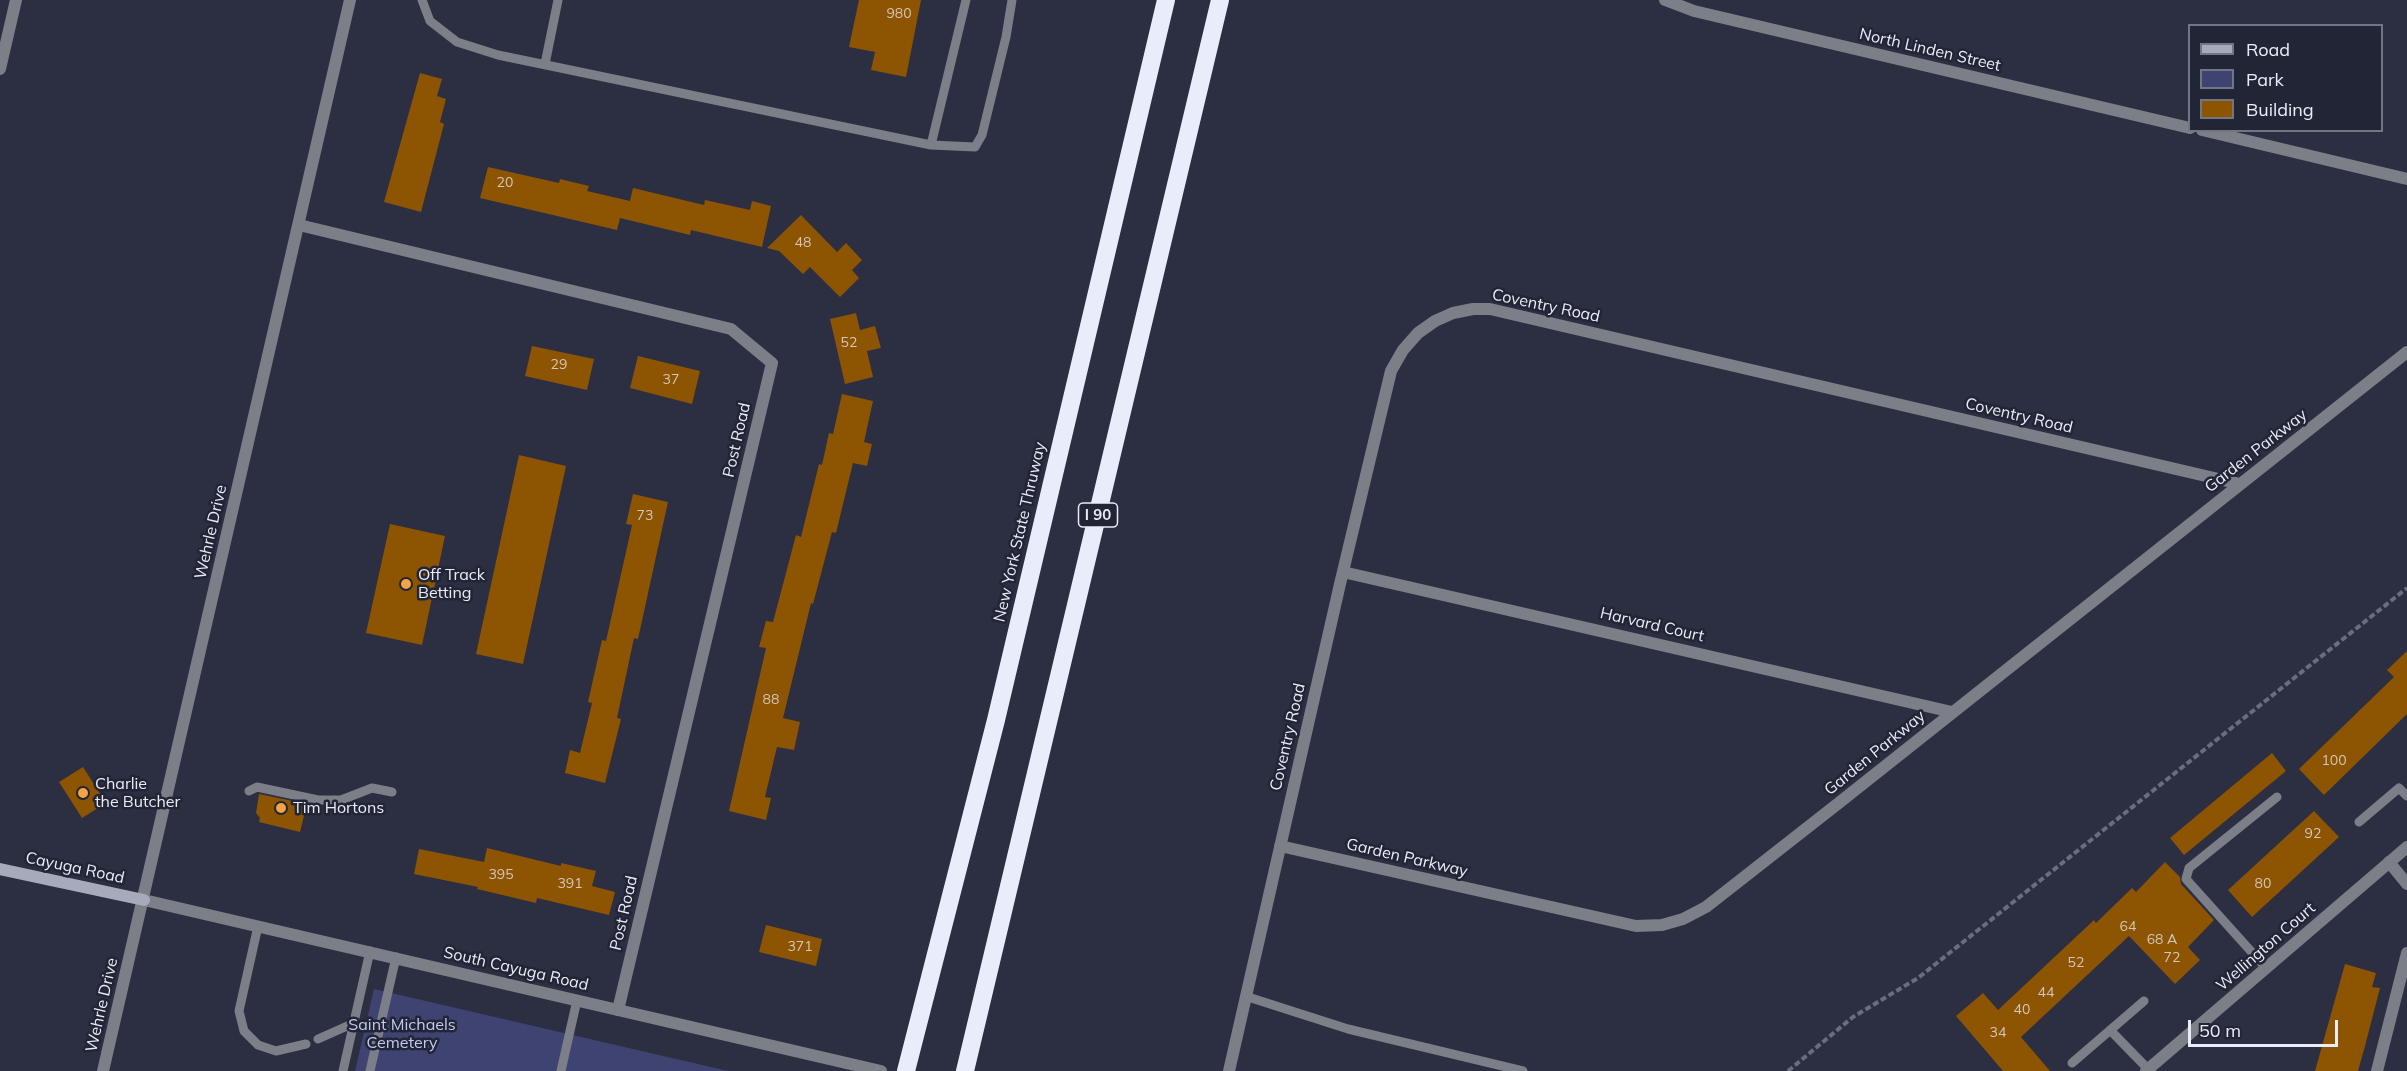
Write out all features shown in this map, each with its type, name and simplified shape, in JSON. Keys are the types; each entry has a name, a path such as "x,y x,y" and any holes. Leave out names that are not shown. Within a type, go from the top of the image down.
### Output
{"highway":[{"name":"New York State Thruway","path":"906,1071 999,709 1166,0"},
{"name":"I 90","path":"965,1071 1220,0"}],"main road":[{"name":"Cayuga Road","path":"0,869 144,900"}],"street":[{"path":"0,69 16,0"},
{"name":"Wehrle Drive","path":"103,1071 350,0"},
{"name":"North Linden Street","path":"1665,0 1694,11 2188,128"},
{"path":"2210,132 2407,179"},
{"name":"Post Road","path":"299,225 731,329 772,363 618,1010"},
{"name":"Coventry Road","path":"1229,1071 1343,572 1392,371 1403,350 1418,333 1435,321 1453,313 1473,309 1490,309 2240,484"},
{"name":"Garden Parkway","path":"1280,846 1636,926 1662,925 1683,919 1706,907 2407,352"},
{"name":"Harvard Court","path":"1343,572 1952,712"},
{"name":"Wellington Court","path":"2147,1070 2407,847"},
{"path":"2389,862 2407,884"},
{"name":"South Cayuga Road","path":"144,900 881,1071"},
{"path":"2377,1071 2407,952"}],"lane":[{"path":"422,0 430,21 457,42 498,55 931,145 975,147 982,135 1006,37 1012,0"},
{"path":"545,64 558,0"},
{"path":"931,145 966,0"},
{"path":"249,791 257,787 318,800 342,800 372,788 392,792"},
{"path":"2359,822 2399,788 2407,796"},
{"path":"2266,968 2186,879 2189,868 2277,797"},
{"path":"258,926 239,1011 244,1031 258,1045 276,1051 306,1044"},
{"path":"343,1071 370,951"},
{"path":"370,1071 396,957"},
{"path":"1245,996 1348,1029 1523,1071"},
{"path":"561,1071 577,1000"},
{"path":"2072,1063 2144,1001"},
{"path":"318,1039 354,1023"},
{"path":"2110,1030 2147,1070"}],"path":[{"path":"1788,1071 1853,1017 1918,978 2407,588"}],"green space":[{"name":"Saint Michaels Cemetery","path":"374,989 728,1071 355,1071"}],"building":[{"path":"859,0 921,0 906,77 871,70 875,52 849,47"},
{"path":"420,73 442,79 437,96 446,99 440,122 444,124 421,212 384,202"},
{"path":"488,167 559,183 560,179 589,186 587,191 630,201 633,188 704,205 705,200 750,210 752,201 771,206 762,247 691,230 690,235 620,218 617,230 480,198"},
{"path":"801,215 837,252 846,243 862,260 852,270 859,278 840,297 810,267 803,274 779,251 767,248"},
{"path":"856,313 860,330 875,326 881,348 867,351 873,377 845,384 830,319"},
{"path":"532,346 594,359 587,390 525,376"},
{"path":"638,356 700,371 692,404 630,388"},
{"path":"842,394 873,401 864,442 872,444 867,466 853,463 836,533 832,532 813,604 811,603 783,718 800,722 794,750 777,747 765,797 771,798 766,820 729,811 766,648 759,647 766,621 773,622 796,535 801,537 819,464 822,465 829,433 833,434"},
{"path":"519,455 566,466 523,664 476,654"},
{"path":"633,494 668,502 638,639 634,638 617,718 621,719 605,783 565,773 570,750 580,753 592,703 588,702 602,640 606,641 632,525 626,524"},
{"name":"Off Track Betting","path":"390,524 445,536 422,645 366,633"},
{"path":"2407,651 2407,714 2324,795 2299,769 2394,677 2387,670"},
{"path":"2272,753 2286,771 2184,855 2170,838"},
{"name":"Charlie the Butcher","path":"83,767 106,803 82,818 59,782"},
{"name":"Tim Hortons","path":"259,794 307,804 300,832 259,822 260,818 256,813"},
{"path":"2314,811 2339,837 2252,917 2228,890"},
{"path":"487,848 561,866 561,863 596,871 592,886 615,892 609,915 537,898 536,903 477,889 478,887 414,874 419,849 484,862"},
{"path":"2165,862 2180,877 2181,884 2214,920 2188,947 2200,960 2175,984 2129,936 2021,1037 2050,1071 2003,1071 1956,1016 1983,993 1998,1010 2094,920 2096,923 2132,888 2136,892"},
{"path":"766,925 822,939 816,966 759,952"},
{"path":"2345,964 2376,973 2372,987 2380,988 2358,1071 2315,1071"}],"place":[{"name":"Off Track Betting","path":"406,584"},
{"name":"Charlie the Butcher","path":"83,793"},
{"name":"Tim Hortons","path":"281,808"}]}
